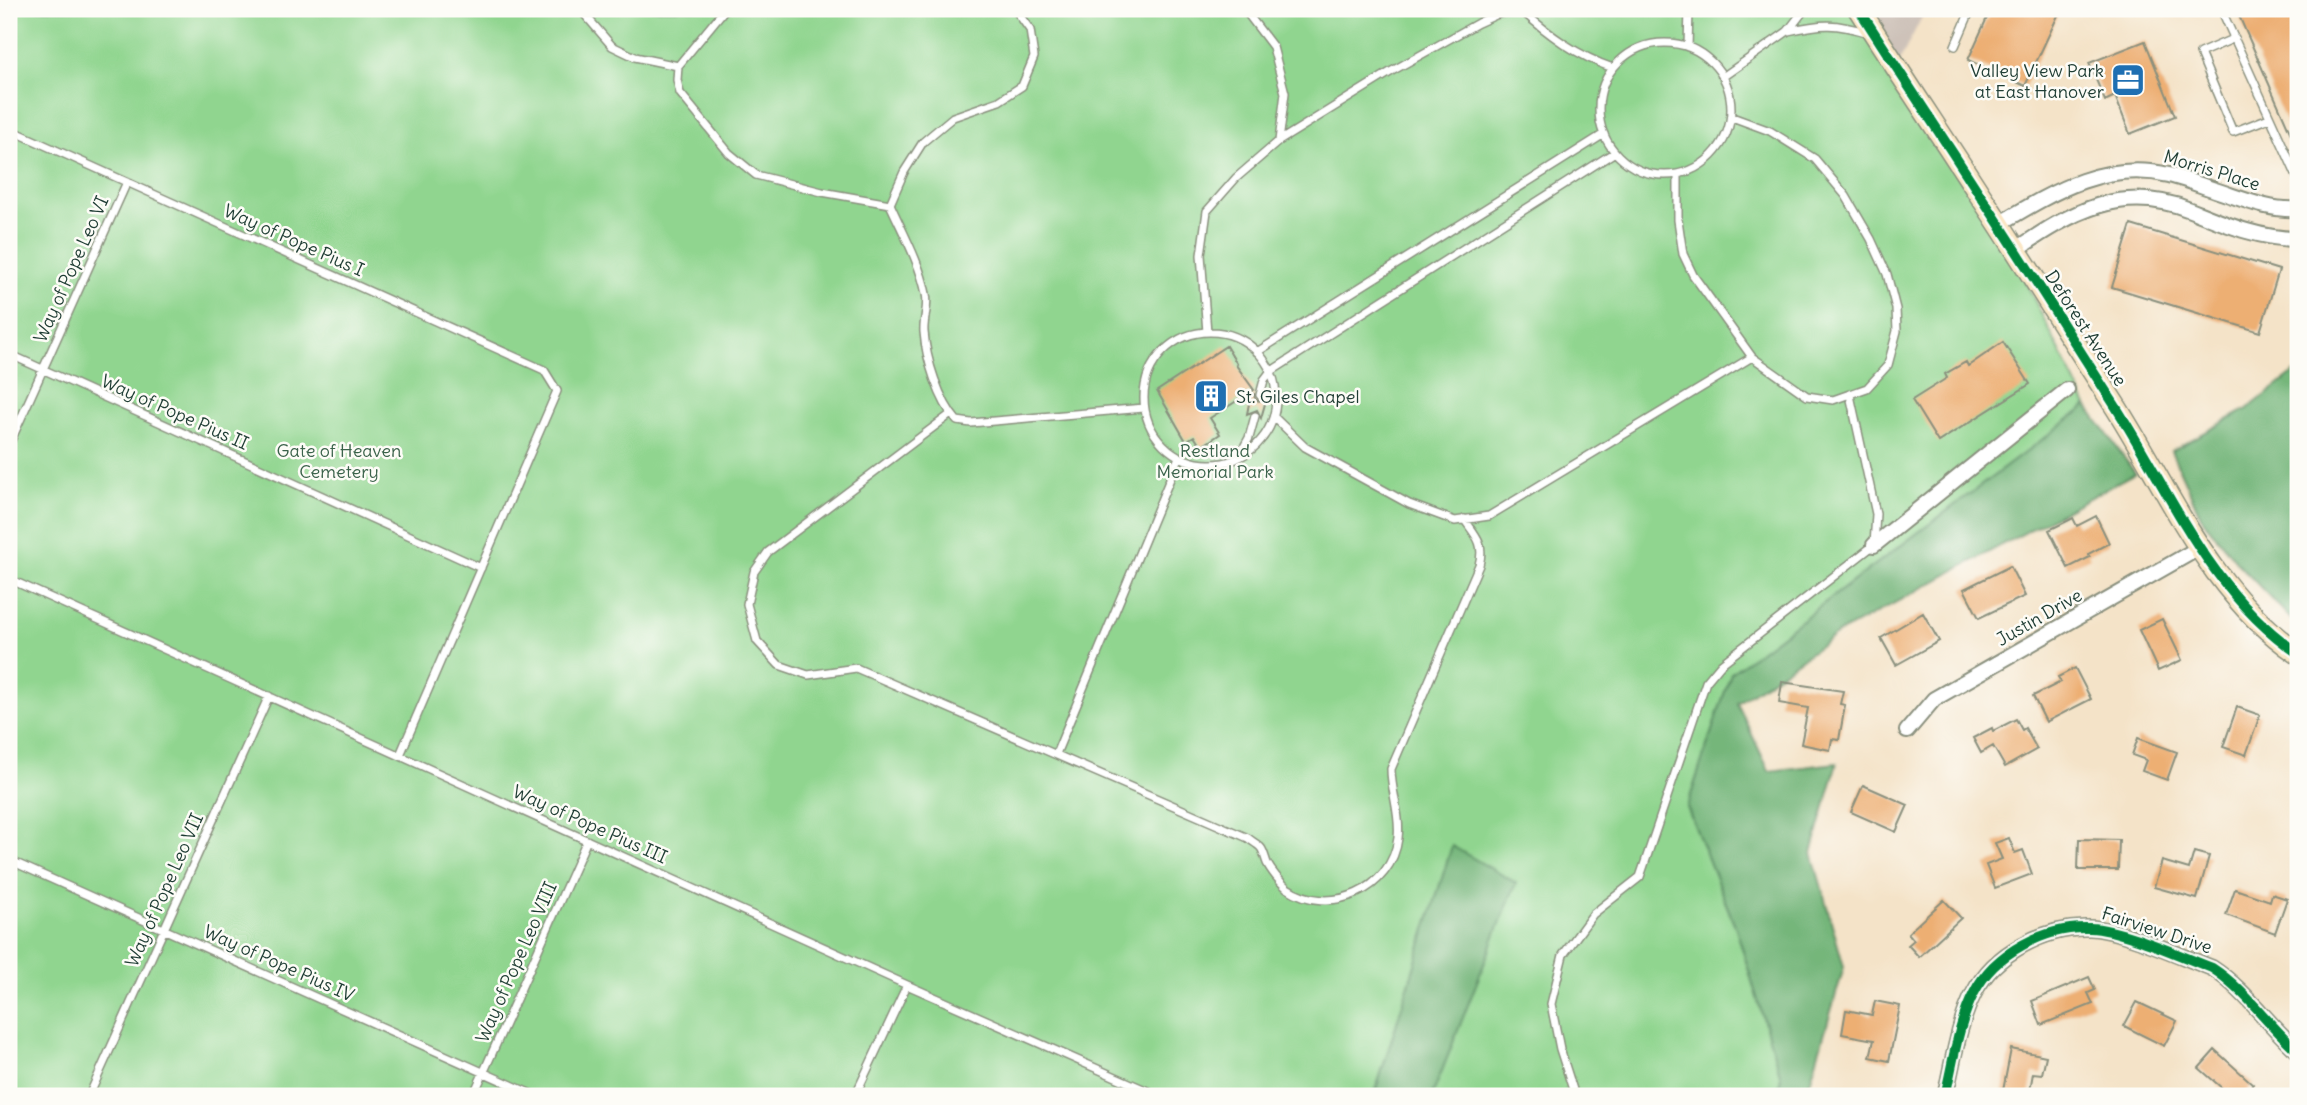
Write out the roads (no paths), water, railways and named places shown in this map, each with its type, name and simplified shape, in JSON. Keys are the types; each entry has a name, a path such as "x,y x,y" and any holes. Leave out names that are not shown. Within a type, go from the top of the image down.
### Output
{"street":[{"name":"Deforest Avenue","path":"1859,9 2130,430 2199,548 2251,613 2283,643 2298,653"},
{"name":"Morris Place","path":"1999,224 2065,186 2096,175 2120,172 2147,171 2170,175 2267,207 2298,209"},
{"path":"2015,250 2074,214 2120,201 2144,199 2168,202 2258,235 2298,239"},
{"path":"1874,545 2067,390"},
{"name":"Justin Drive","path":"1907,731 1934,699 2199,548"},
{"name":"Fairview Drive","path":"1945,1096 1965,1012 1974,992 1988,972 1996,963 2028,943 2055,933 2088,928 2127,937 2212,968 2255,1004 2281,1037 2298,1051"}],"lane":[{"path":"580,9 612,46 635,57 678,66"},
{"path":"725,9 678,66 677,80 680,93 729,153 756,175 822,192 890,204"},
{"path":"1015,9 1030,30 1034,57 1022,86 999,101 953,117 923,142 904,172 890,204 920,272 927,298 924,331 934,377 946,408 957,421 971,423 1144,408"},
{"path":"1244,9 1273,47 1285,93 1279,141"},
{"path":"1207,332 1201,256 1207,211 1236,178 1279,141 1392,71 1478,23 1509,9"},
{"path":"1520,9 1556,40 1594,62 1613,68"},
{"path":"1688,47 1689,9"},
{"path":"1724,76 1787,32 1805,9"},
{"path":"1955,46 1971,9"},
{"path":"2221,9 2298,180"},
{"path":"1787,32 1815,25 1841,25 1875,34"},
{"path":"2235,38 2200,53 2233,132 2270,118"},
{"path":"1671,43 1688,47 1710,59 1724,76 1731,96 1732,117 1726,137 1714,154 1698,167 1678,174 1655,175 1633,167 1615,152 1604,134 1599,118 1604,83 1613,68 1629,53 1649,44 1671,43"},
{"path":"1678,174 1678,220 1683,254 1693,275 1752,356 1807,397 1833,400 1867,388 1888,365 1897,331 1896,309 1887,274 1871,239 1846,196 1815,159 1770,131 1732,117"},
{"name":"Way of Pope Pius I","path":"9,129 544,370 557,391 481,568"},
{"path":"1257,352 1604,134"},
{"path":"1260,395 1264,380 1270,372 1615,152"},
{"name":"Way of Pope Leo VI","path":"9,445 127,182"},
{"path":"1207,332 1228,334 1247,343 1257,352 1270,372 1277,397 1274,417 1265,437 1248,453 1228,462 1206,465 1179,457 1164,447 1151,429 1144,408 1144,385 1153,364 1168,347 1186,336 1207,332"},
{"name":"Way of Pope Pius II","path":"9,354 481,568"},
{"path":"1274,417 1305,447 1409,504 1455,521 1489,516 1752,356"},
{"path":"1575,1096 1560,1049 1551,1004 1563,955 1593,914 1640,877 1706,682 1721,664 1874,545 1876,514 1850,395"},
{"path":"951,414 768,552 754,572 747,604 757,640 779,665 808,675 856,668 1248,838 1261,848 1269,867 1286,887 1306,897 1330,901 1354,895 1375,883 1390,865 1398,839 1398,813 1391,789 1391,769 1483,552 1464,519"},
{"path":"1239,457 1249,438 1255,416"},
{"path":"1056,754 1179,457"},
{"path":"400,755 481,568"},
{"name":"Way of Pope Pius III","path":"9,579 1159,1096"},
{"name":"Way of Pope Leo VII","path":"89,1096 269,696"},
{"name":"Way of Pope Leo VIII","path":"473,1096 587,840"},
{"name":"Way of Pope Pius IV","path":"9,860 536,1096"},
{"path":"855,1096 907,985"}],"place":[{"name":"Valley View Park at East Hanover","path":"2128,80"},
{"name":"St. Giles Chapel","path":"1211,396"}],"park label":[{"name":"Gate of Heaven Cemetery","path":"339,460"},
{"name":"Restland Memorial Park","path":"1215,460"}]}
